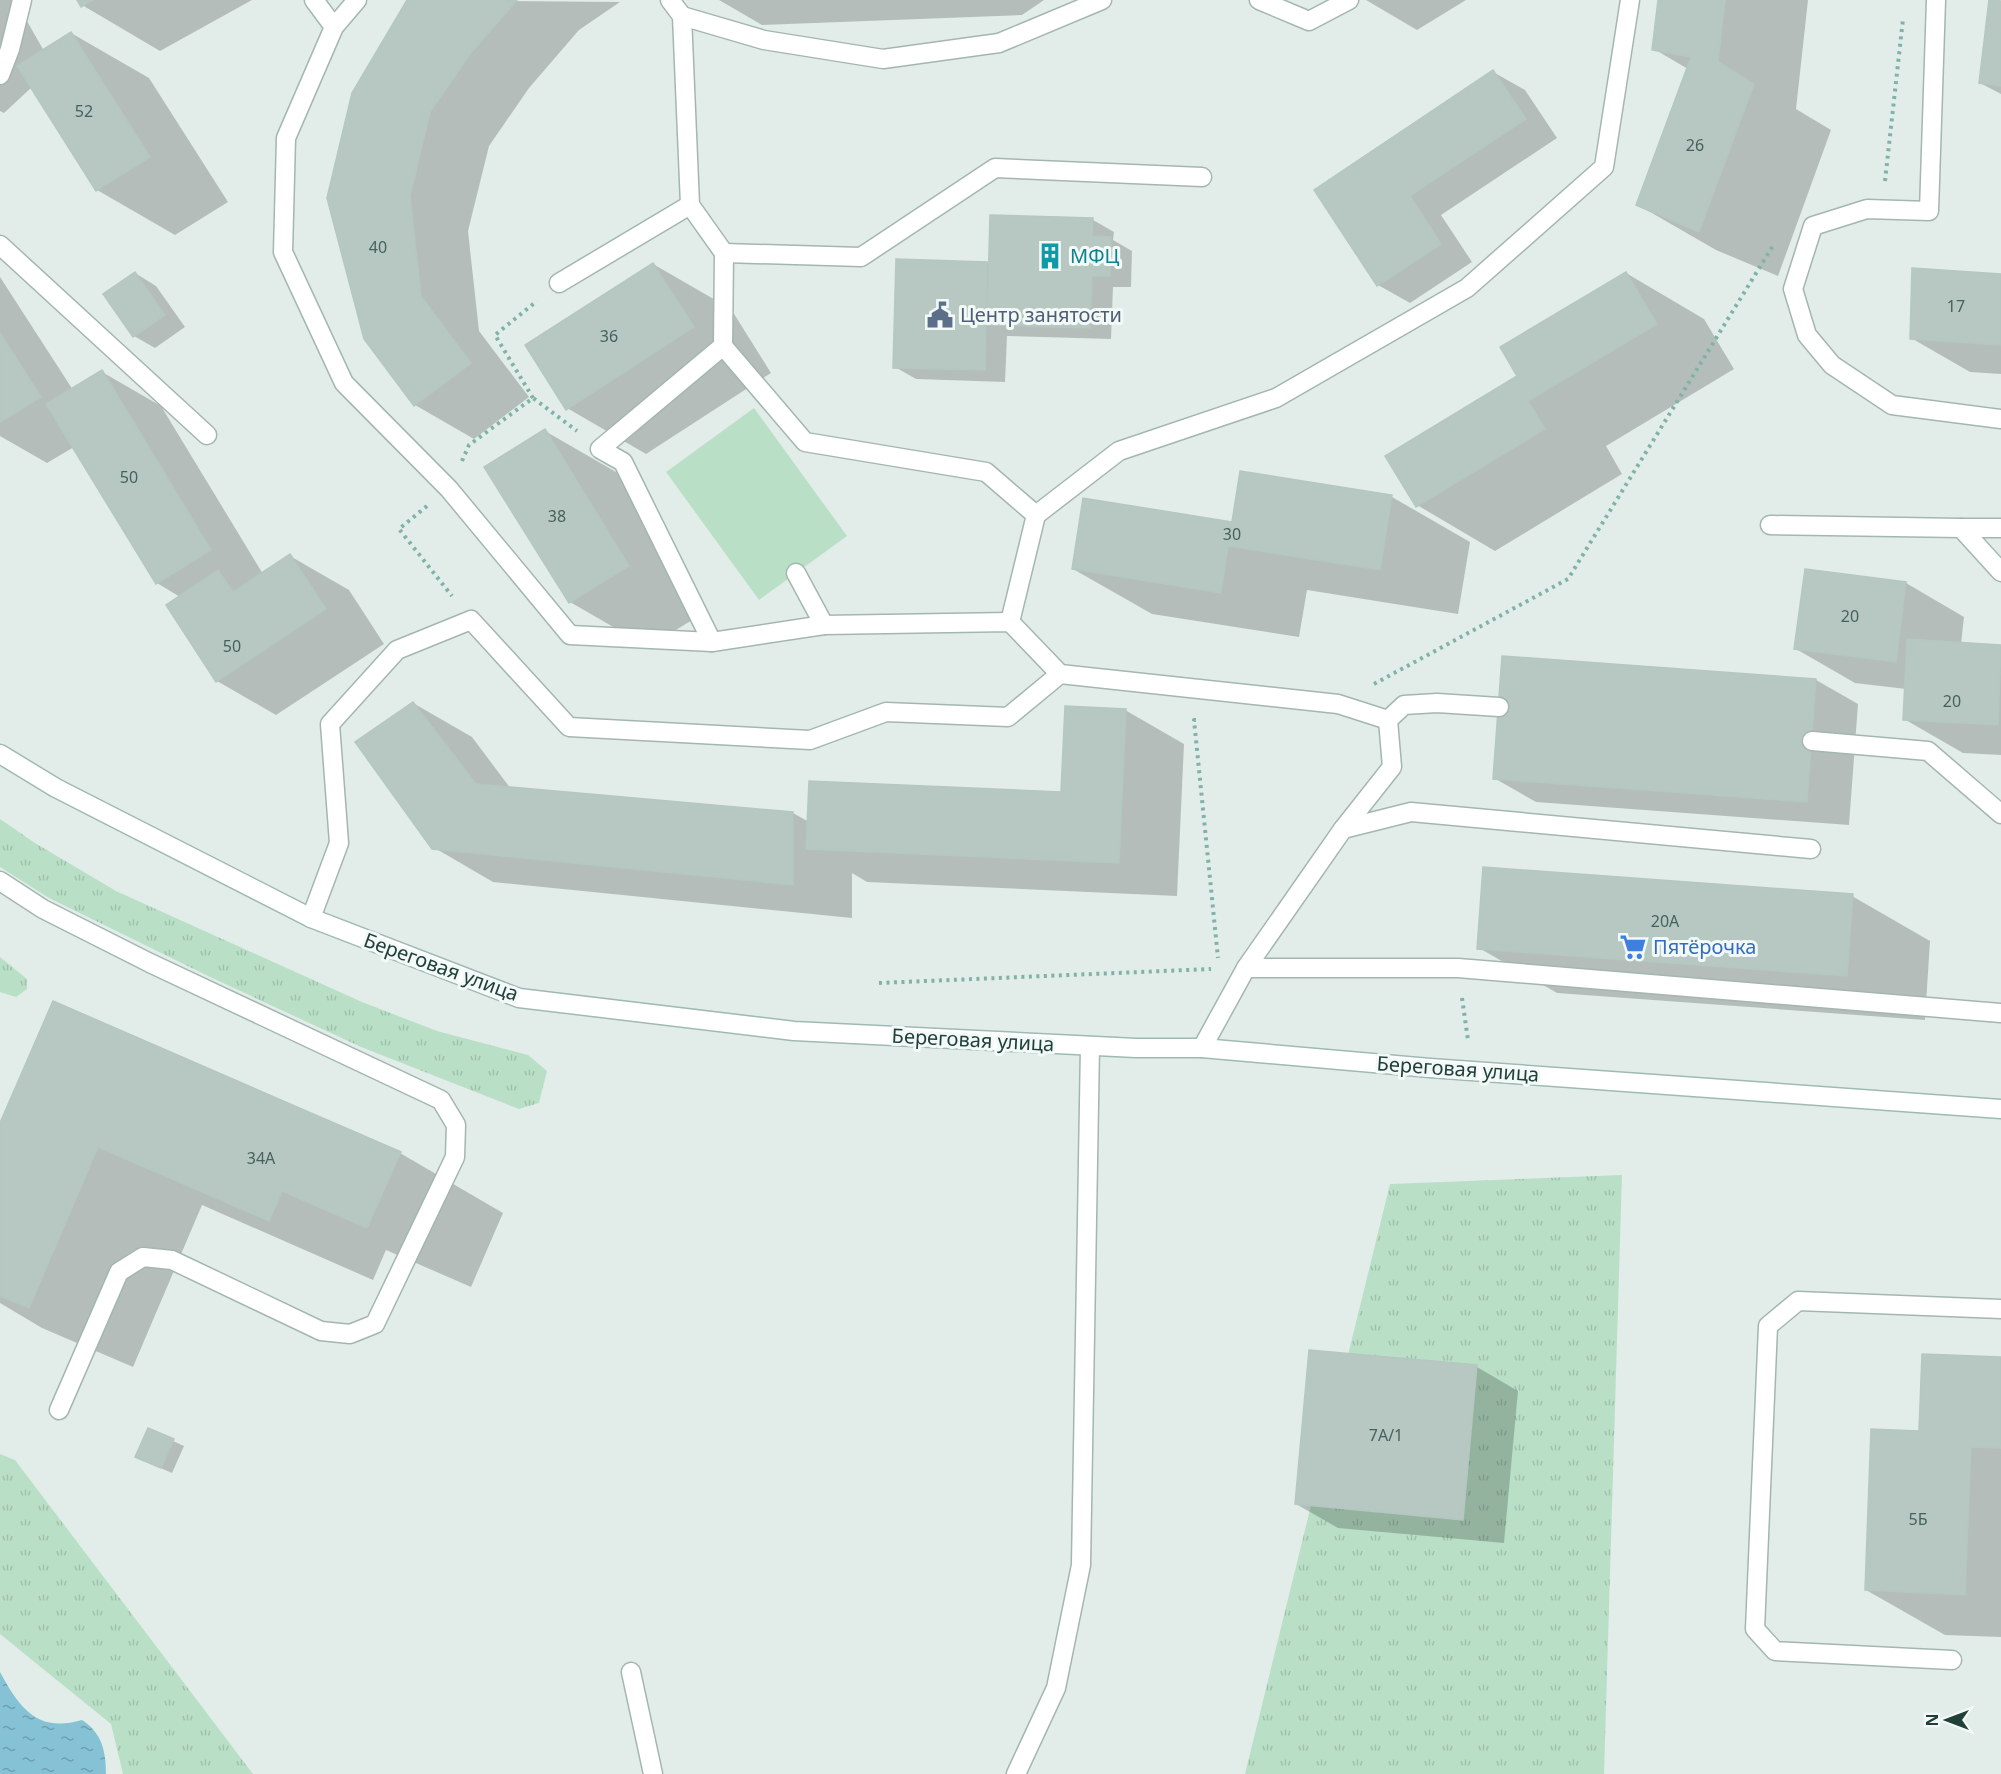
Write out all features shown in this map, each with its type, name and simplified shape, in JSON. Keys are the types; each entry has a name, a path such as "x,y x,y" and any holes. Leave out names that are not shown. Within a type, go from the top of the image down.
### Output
{"main road":[{"path":"0,75 10,49 22,0"},
{"path":"314,0 334,27"},
{"path":"357,0 334,27 286,138 283,252 345,383 449,489 570,635 712,642 824,625 1010,622 1060,674 1338,704 1388,720"},
{"path":"670,0 682,16 690,205 724,253 723,346 805,442 986,472 1036,515"},
{"path":"682,16 764,40 884,59 999,43 1101,0"},
{"path":"1259,0 1309,21 1349,0"},
{"path":"1010,622 1036,515 1119,451 1276,398 1467,288 1604,167 1630,0"},
{"path":"1936,0 1929,211 1867,209 1813,226 1793,289 1807,335 1832,365 1893,405 2001,419"},
{"path":"724,253 861,257 995,168 1202,177"},
{"path":"559,283 690,205"},
{"path":"0,245 207,435"},
{"path":"712,642 623,462 600,449 723,346"},
{"path":"1770,525 2001,528"},
{"path":"1961,528 2001,572"},
{"path":"796,573 824,625"},
{"path":"311,918 339,843 330,724 397,650 471,620 569,727 810,740 886,712 1008,717 1060,674"},
{"path":"1388,720 1404,705 1437,703 1498,707"},
{"path":"1202,1048 1246,968 1342,829 1392,767 1388,720"},
{"path":"1812,741 1928,751 2001,814"},
{"name":"Береговая улица","path":"0,754 56,788 311,918 519,998 794,1031 1090,1046 1202,1048 1430,1068 2001,1109"},
{"path":"1342,829 1411,812 1811,849"},
{"path":"0,881 43,909 150,963 441,1100 456,1125 455,1157 375,1324 350,1334 321,1331 172,1260 143,1257 119,1272 59,1410"},
{"path":"1246,968 1458,968 2001,1013"},
{"path":"1016,1774 1056,1689 1081,1565 1090,1046"},
{"path":"1952,1660 1774,1651 1755,1629 1768,1326 1798,1301 2001,1309"},
{"path":"631,1672 653,1774"}],"path":[{"path":"1884,187 1904,12"},
{"path":"1338,704 1568,579 1781,233"},
{"path":"559,283 495,335 533,398 600,449"},
{"path":"469,445 533,398"},
{"path":"399,530 471,620"},
{"path":"879,982 1219,969 1194,720 1205,719"},
{"path":"1458,968 1467,1040 1479,1041"}],"green space":[{"path":"754,408 847,536 759,600 666,472"},
{"path":"0,819 35,843 116,891 362,1002 437,1031 528,1055 547,1071 539,1103 519,1109 361,1047 210,977 49,898 0,867"},
{"path":"0,957 27,979 27,989 16,997 0,992"},
{"path":"1622,1175 1604,1774 1245,1774 1390,1184"},
{"path":"0,1454 15,1460 253,1774 123,1774 111,1724 0,1634"}],"water":[{"path":"0,1672 15,1697 32,1715 53,1723 82,1720 89,1725 102,1743 106,1774 0,1774"}],"building":[{"path":"77,0 93,0 81,7"},
{"path":"407,0 517,0 470,54 430,112 410,196 421,296 471,363 414,406 364,339 327,198 352,93"},
{"path":"1658,0 1725,0 1718,62 1754,84 1699,232 1636,205 1691,57 1652,50"},
{"path":"1989,0 2001,1 2001,86 1979,83"},
{"path":"71,32 150,157 96,191 17,66"},
{"path":"1493,70 1526,119 1410,196 1441,244 1377,286 1314,190"},
{"name":"МФЦ","path":"990,215 1093,218 1092,236 1111,237 1110,276 1092,276 1090,328 987,325"},
{"name":"Центр занятости","path":"896,259 987,262 985,370 893,368"},
{"path":"653,263 694,327 566,410 525,345"},
{"path":"1912,268 2001,274 2001,345 1910,339"},
{"path":"135,272 165,315 133,337 103,294"},
{"path":"1626,272 1657,324 1528,401 1545,429 1416,507 1385,456 1517,376 1500,347"},
{"path":"0,333 41,397 0,422"},
{"path":"102,370 211,550 156,584 46,404"},
{"path":"545,429 629,566 569,603 484,467"},
{"path":"1240,471 1392,495 1380,570 1228,546 1221,593 1072,569 1083,498 1232,522"},
{"path":"290,554 326,609 216,682 166,605 218,570 233,592"},
{"path":"1805,569 1906,582 1896,662 1794,649"},
{"path":"1907,639 2001,645 1998,725 1903,720"},
{"path":"1502,656 1816,679 1807,802 1493,779"},
{"path":"413,702 476,784 793,812 793,885 432,849 355,742"},
{"path":"1065,706 1126,709 1119,863 806,849 809,781 1061,792"},
{"path":"1483,867 1853,894 1847,976 1477,949"},
{"path":"53,1001 401,1152 367,1228 282,1191 269,1221 98,1147 29,1308 0,1296 0,1123"},
{"path":"1309,1350 1477,1365 1463,1520 1295,1504"},
{"path":"1922,1354 2001,1357 2001,1448 1971,1447 1965,1595 1865,1590 1871,1429 1919,1431"},
{"path":"148,1428 174,1439 161,1468 135,1457"}],"place":[{"name":"МФЦ","path":"1050,256"},
{"name":"Центр занятости","path":"940,315"},
{"name":"Пятёрочка","path":"1633,947"}]}
